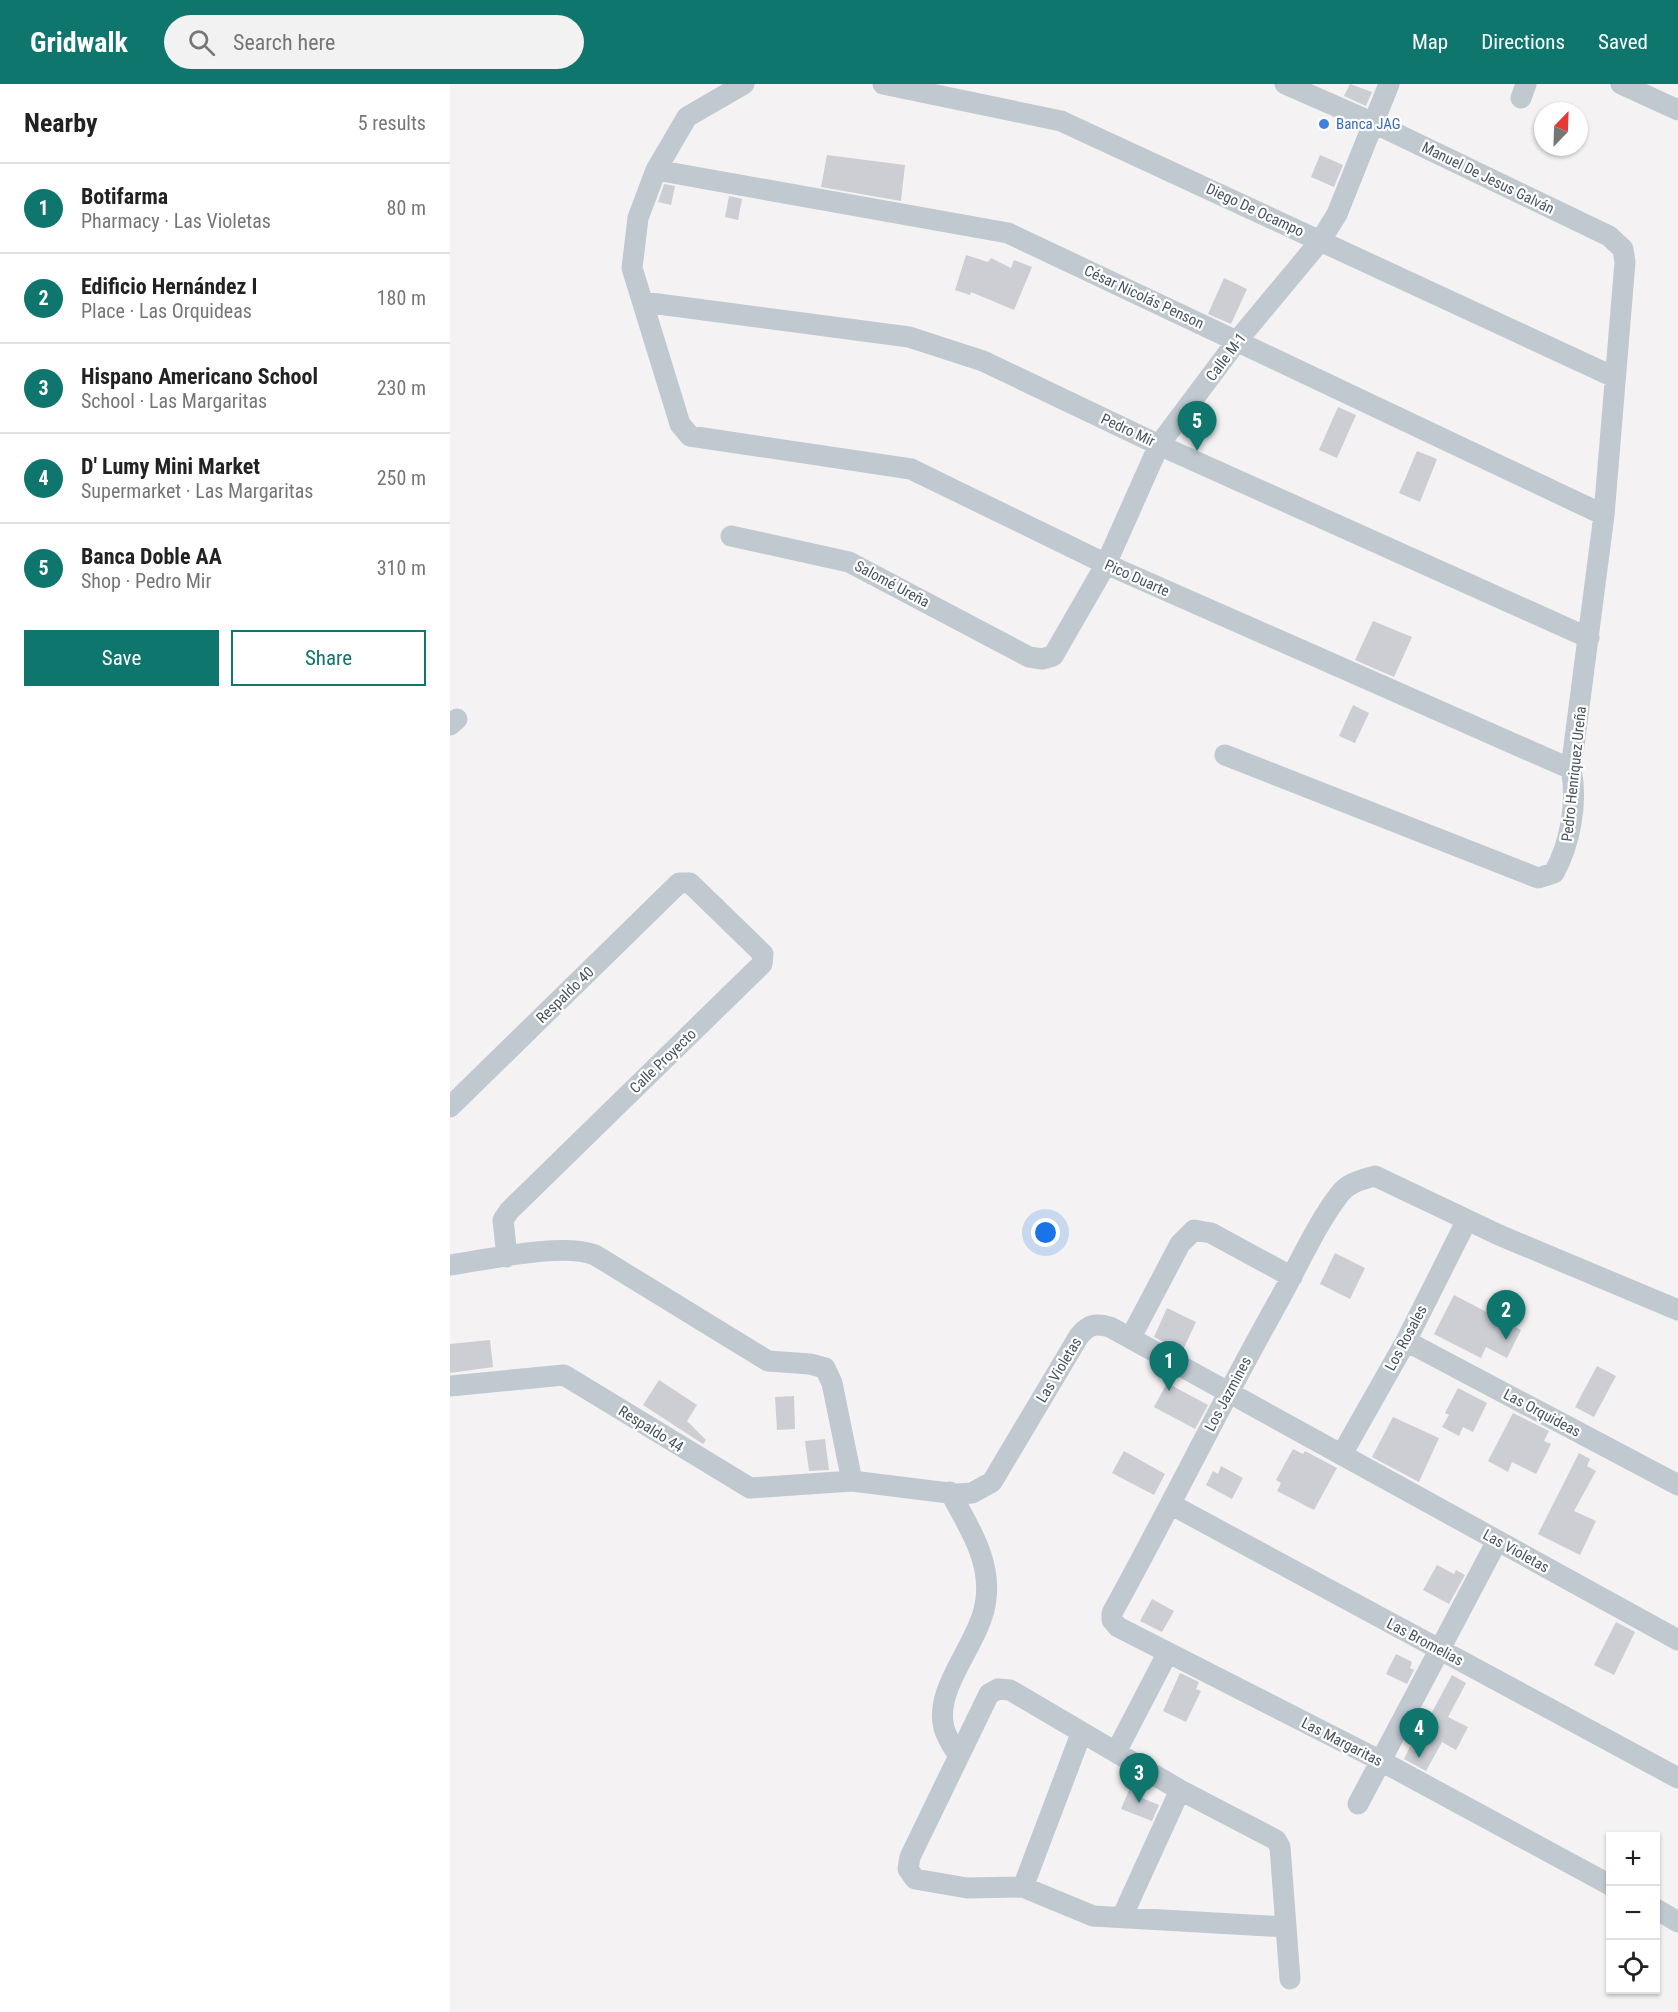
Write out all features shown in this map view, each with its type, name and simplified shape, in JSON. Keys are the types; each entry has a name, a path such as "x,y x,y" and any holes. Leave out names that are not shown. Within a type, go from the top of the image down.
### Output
{"street":[{"path":"643,302 632,268 638,218 656,170 687,117 744,84"},
{"name":"Diego De Ocampo","path":"883,84 1061,121 1614,377"},
{"name":"Manuel De Jesus Galván","path":"1285,84 1374,123 1609,237 1623,249"},
{"name":"Calle M-1","path":"1042,659 1053,656 1106,564 1159,445 1237,341 1321,240 1337,214 1389,84"},
{"path":"1620,84 1678,110"},
{"name":"César Nicolás Penson","path":"656,170 1008,233 1604,514"},
{"name":"Pedro Henriquez Ureña","path":"1225,755 1538,878 1554,873 1566,851 1575,785 1571,769 1590,638 1604,514 1625,262 1623,249"},
{"name":"Pico Duarte","path":"643,302 680,424 690,436 911,469 1106,564 1571,769"},
{"name":"Pedro Mir","path":"643,302 909,337 983,361 1159,445 1590,638"},
{"name":"Salomé Ureña","path":"731,536 849,562 1029,657 1042,659"},
{"name":"Respaldo 40","path":"450,1107 679,883"},
{"name":"Calle Proyecto","path":"507,1257 503,1220 509,1211 762,964 763,954 690,883 679,883"},
{"name":"Los Jazmines","path":"1112,1613 1172,1505 1227,1392 1340,1193 1354,1182 1375,1176 1467,1220"},
{"path":"1467,1220 1678,1310"},
{"name":"Los Rosales","path":"1342,1454 1406,1341 1467,1220"},
{"path":"1131,1337 1180,1244 1194,1230 1211,1233 1292,1277"},
{"path":"450,1265 575,1250 596,1255 768,1361 810,1364 825,1368 832,1383 852,1481"},
{"name":"Las Violetas","path":"852,1481 972,1493 992,1482 1086,1327 1097,1323 1131,1337 1678,1640"},
{"name":"Las Orquideas","path":"1406,1341 1678,1485"},
{"name":"Respaldo 44","path":"450,1386 564,1375 750,1488 852,1481"},
{"path":"950,1492 979,1546 985,1569 987,1598 978,1629 949,1682 943,1725 959,1756"},
{"name":"Las Bromelias","path":"1172,1505 1678,1778"},
{"path":"1358,1804 1497,1541"},
{"name":"Las Margaritas","path":"1112,1613 1112,1620 1118,1627 1167,1654 1380,1761 1606,1882"},
{"path":"1116,1752 1167,1654"},
{"path":"1286,1927 1093,1916 1023,1887 966,1888 915,1879 908,1869 910,1857 989,1694 998,1689 1010,1690 1081,1734 1180,1790 1276,1840 1280,1847 1290,1979"},
{"path":"1023,1887 1081,1734"},
{"path":"1122,1917 1180,1790"},
{"path":"1660,1912 1678,1922"}],"building":[{"path":"1350,84 1372,92 1366,106 1344,96"},
{"path":"827,155 905,165 901,201 821,187"},
{"path":"1320,155 1343,165 1334,187 1311,177"},
{"path":"664,184 675,186 671,205 658,202"},
{"path":"729,196 742,199 738,220 725,217"},
{"path":"966,255 988,262 991,258 1011,268 1014,260 1032,267 1014,310 971,292 970,295 955,290"},
{"path":"1224,278 1247,289 1231,324 1208,314"},
{"path":"1338,407 1356,415 1337,458 1319,450"},
{"path":"1417,451 1437,459 1420,502 1399,493"},
{"path":"1373,621 1412,637 1394,677 1355,660"},
{"path":"1353,705 1369,713 1355,743 1339,736"},
{"path":"1335,1253 1365,1268 1350,1299 1320,1284"},
{"path":"1454,1295 1521,1330 1507,1358 1486,1347 1481,1358 1434,1334"},
{"path":"1167,1308 1196,1322 1182,1352 1154,1337"},
{"path":"490,1340 493,1367 450,1373 450,1344"},
{"path":"1597,1366 1616,1376 1594,1417 1575,1407"},
{"path":"659,1380 697,1405 687,1421 706,1440 703,1444 643,1405"},
{"path":"1167,1383 1208,1405 1195,1429 1154,1407"},
{"path":"1458,1388 1487,1403 1473,1432 1463,1427 1459,1436 1442,1427 1449,1415 1445,1413"},
{"path":"794,1396 795,1429 777,1430 775,1397"},
{"path":"1513,1413 1549,1431 1544,1441 1551,1444 1536,1474 1512,1462 1508,1472 1488,1461"},
{"path":"1393,1417 1439,1438 1419,1482 1372,1457"},
{"path":"825,1439 829,1470 809,1471 805,1441"},
{"path":"1293,1449 1303,1454 1305,1451 1337,1468 1314,1510 1277,1491 1281,1483 1276,1480"},
{"path":"1124,1451 1165,1474 1154,1495 1112,1473"},
{"path":"1579,1453 1590,1459 1587,1466 1596,1471 1574,1511 1596,1521 1580,1555 1538,1534"},
{"path":"1221,1466 1243,1478 1232,1499 1206,1485 1213,1471 1218,1474"},
{"path":"1437,1565 1454,1574 1456,1570 1465,1575 1449,1604 1423,1590"},
{"path":"1152,1599 1174,1611 1162,1632 1140,1621"},
{"path":"1616,1622 1635,1632 1614,1675 1594,1665"},
{"path":"1396,1654 1412,1662 1410,1668 1414,1670 1407,1684 1386,1674"},
{"path":"1180,1673 1199,1682 1196,1689 1201,1691 1186,1722 1163,1711"},
{"path":"1452,1675 1466,1683 1448,1717 1468,1727 1456,1750 1442,1742 1426,1771 1404,1759 1414,1738 1417,1740"},
{"path":"1132,1783 1146,1788 1142,1798 1159,1805 1152,1821 1121,1809"}],"place":[{"name":"Banca JAG","path":"1324,124"},
{"name":"Banca Doble AA","path":"1197,451"},
{"name":"Edificio Hernández I","path":"1506,1340"},
{"name":"Botifarma","path":"1169,1391"},
{"name":"D' Lumy Mini Market","path":"1419,1758"},
{"name":"Hispano Americano School","path":"1139,1803"}]}
